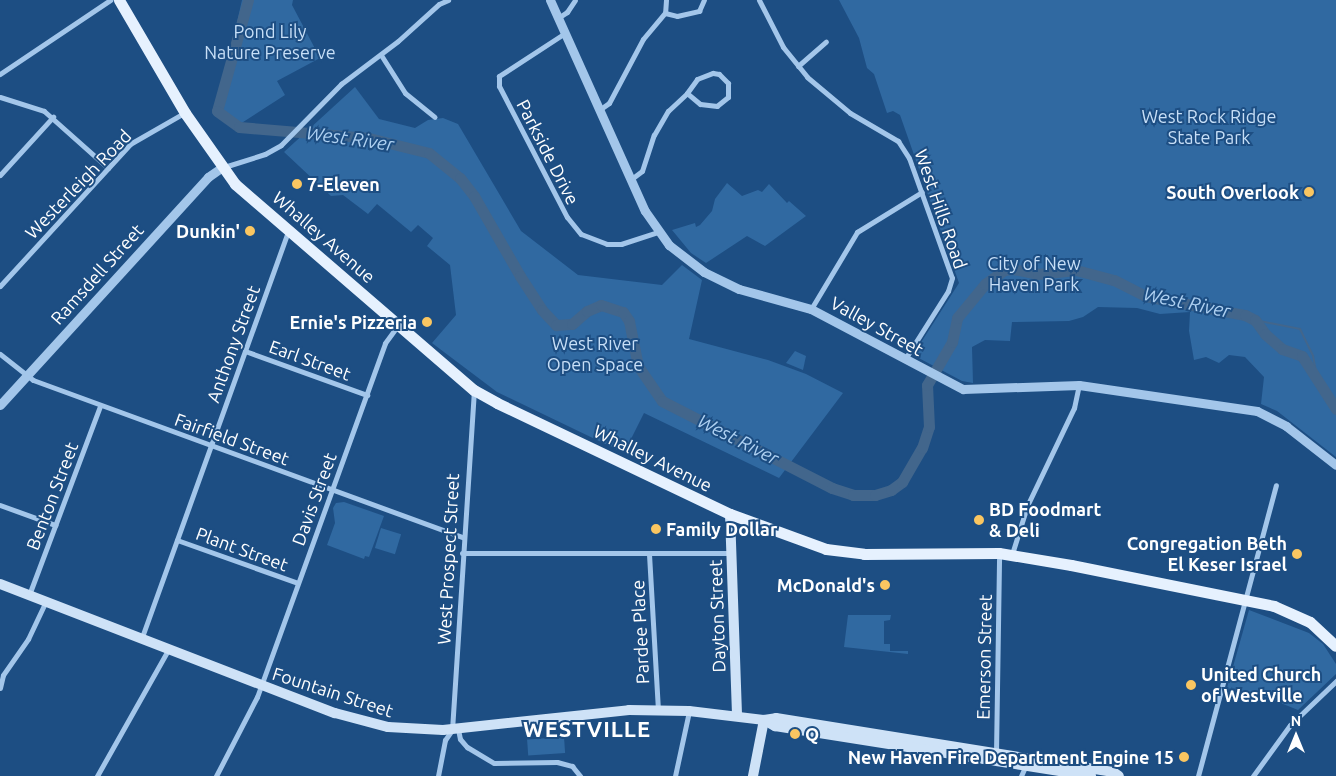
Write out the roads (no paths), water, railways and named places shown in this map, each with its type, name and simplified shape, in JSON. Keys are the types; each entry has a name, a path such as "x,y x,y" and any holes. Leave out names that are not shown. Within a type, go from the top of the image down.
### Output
{"main road":[{"name":"Whalley Avenue","path":"119,0 185,112 222,168 235,184 474,390 730,514 791,538 851,553 999,553 1246,599 1301,618 1325,634 1336,646"},
{"name":"Dayton Street","path":"730,514 737,716"},
{"name":"Fountain Street","path":"0,584 142,637 261,686 361,721 411,730 455,729 629,710 689,711 764,720 775,726 834,732 1027,762 1113,772 1119,776"},
{"path":"753,776 764,720"},
{"name":"Fountain Street","path":"1027,762 1091,776"}],"street":[{"path":"0,74 110,0"},
{"path":"222,168 266,154 289,139 341,84 381,55 438,2 448,0"},
{"name":"Valley Street","path":"550,0 630,180 659,232 681,256 727,285 811,309 946,382 972,390 1079,385 1262,412 1286,426 1336,465"},
{"path":"558,18 567,12 575,0"},
{"path":"600,110 609,103 642,39 665,13 666,0"},
{"path":"665,13 677,16 694,14 702,7 704,0"},
{"path":"759,0 774,31 798,66 826,42"},
{"name":"Parkside Drive","path":"565,33 499,76 499,86 566,218 581,234 607,244 621,244 659,232"},
{"path":"381,55 405,93 435,117"},
{"name":"West Hills Road","path":"798,66 837,104 903,144 922,192 952,278 948,291 904,359"},
{"path":"630,180 642,171 654,135 668,110 687,93 694,82 707,74 719,74 728,83 728,97 717,106 700,104 687,93"},
{"path":"0,96 44,110 108,168"},
{"name":"Westerleigh Road","path":"0,286 137,139 185,112"},
{"path":"0,175 53,117"},
{"name":"Ramsdell Street","path":"0,405 208,177 222,168"},
{"path":"811,309 857,232 922,192"},
{"name":"Anthony Street","path":"142,637 289,230"},
{"name":"Davis Street","path":"216,776 261,686 385,344 398,325"},
{"name":"Earl Street","path":"245,351 366,395"},
{"name":"Fairfield Street","path":"0,354 26,376 100,406 463,537"},
{"path":"1012,555 1026,506 1074,408 1079,385"},
{"name":"West Prospect Street","path":"455,729 462,553 474,390"},
{"name":"Benton Street","path":"29,595 100,406"},
{"path":"1198,776 1276,485"},
{"path":"0,505 55,525"},
{"name":"Plant Street","path":"177,540 298,583"},
{"path":"462,553 732,553"},
{"name":"Emerson Street","path":"996,757 999,553"},
{"name":"Pardee Place","path":"649,554 658,710"},
{"path":"0,688 4,675 28,639 46,601"},
{"path":"98,776 169,648"},
{"path":"1253,776 1290,725 1336,681"},
{"path":"675,776 689,711"},
{"path":"438,776 444,740 455,729 467,747 494,763 557,762 572,766 580,776"},
{"path":"1021,776 1027,762"}],"waterway":[{"name":"West River","path":"248,0 217,111 239,127 369,138 429,153 460,178 474,196 520,276 542,310 556,325 572,324 587,311 601,305 623,312 629,321 638,366 662,401 832,488 853,495 875,495 891,490 902,482 922,448 929,427 927,385 952,342 957,318 985,284 1004,270 1013,269 1038,274 1076,270 1114,280 1145,296 1245,315 1255,320 1265,334 1282,349 1302,356 1336,409"},
{"path":"1255,320 1300,329 1313,356 1317,377"}],"place":[{"name":"7-Eleven","path":"297,184"},
{"name":"South Overlook","path":"1309,192"},
{"name":"Dunkin'","path":"250,231"},
{"name":"Ernie's Pizzeria","path":"427,322"},
{"name":"BD Foodmart & Deli","path":"979,520"},
{"name":"Family Dollar","path":"656,529"},
{"name":"Congregation Beth El Keser Israel","path":"1297,554"},
{"name":"McDonald's","path":"885,585"},
{"name":"United Church of Westville","path":"1191,685"},
{"name":"Q","path":"795,734"},
{"name":"New Haven Fire Department Engine 15","path":"1184,757"}],"district":[{"name":"WESTVILLE","path":"587,729"}],"park label":[{"name":"Pond Lily Nature Preserve","path":"270,42"},
{"name":"West Rock Ridge State Park","path":"1209,127"},
{"name":"City of New Haven Park","path":"1034,274"},
{"name":"West River Open Space","path":"595,354"}]}
